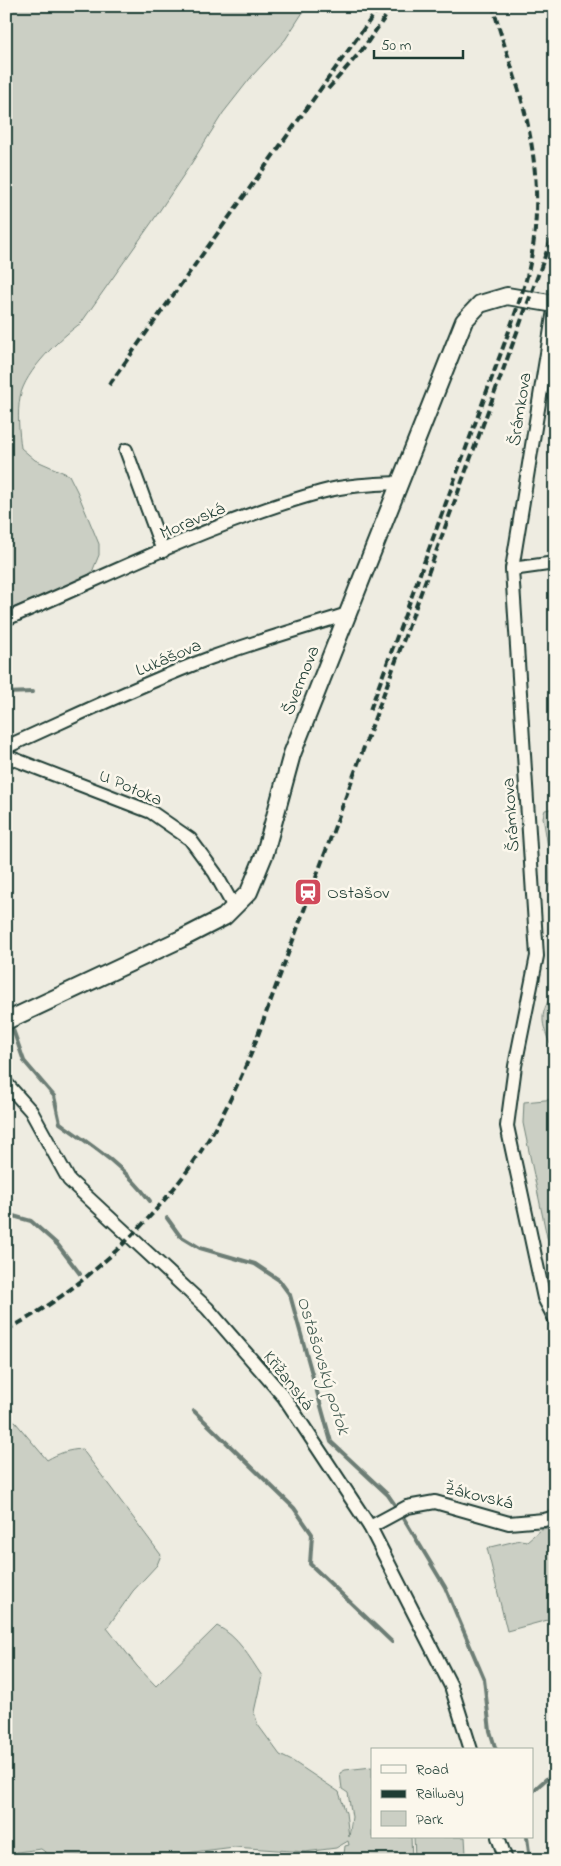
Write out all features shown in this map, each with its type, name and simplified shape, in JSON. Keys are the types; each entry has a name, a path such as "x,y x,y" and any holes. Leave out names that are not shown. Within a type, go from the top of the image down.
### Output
{"street":[{"name":"Švermova","path":"11,1019 182,939 224,917 249,892 265,853 292,754 464,322 480,304 506,296 555,304"},
{"name":"Šrámkova","path":"555,304 512,569 537,956 515,1066 507,1126 544,1298 555,1319"},
{"path":"126,450 163,551"},
{"name":"Moravská","path":"6,619 260,511 322,492 361,485 400,483"},
{"path":"512,569 555,563"},
{"name":"Lukášova","path":"6,747 101,704 209,659 348,614"},
{"name":"U Potoka","path":"6,756 151,812 190,839 215,873 234,907"},
{"name":"Křižanská","path":"6,1083 31,1111 69,1180 207,1308 284,1397 370,1527 451,1686 470,1748"},
{"name":"Žákovská","path":"370,1527 407,1507 435,1502 509,1523 544,1520 555,1517"},
{"path":"498,1838 506,1860"}],"green space":[{"path":"6,6 307,6 285,40 252,76 223,113 152,222 81,323 63,337 44,356 23,387 19,410 21,448 35,460 69,475 99,544 99,555 92,572 85,577 6,611"},
{"path":"555,808 555,903 553,902 549,880 548,847 543,817 545,810"},
{"path":"555,988 555,1042 550,1044 544,1028 543,1016"},
{"path":"555,1099 555,1254 547,1237 523,1123 524,1102"},
{"path":"6,1411 47,1460 64,1452 82,1449 161,1555 157,1565 133,1591 107,1628 137,1666 156,1686 217,1626 224,1630 237,1641 262,1676 254,1712 258,1725 280,1755 294,1762 339,1792 346,1813 349,1837 352,1817 348,1793 342,1789 340,1773 345,1770 371,1767 371,1838 411,1838 412,1860 318,1860 344,1854 345,1846 349,1845 348,1841 336,1848 305,1852 234,1847 139,1859 48,1854 41,1849 17,1852 11,1856 6,1856"},
{"path":"555,1527 555,1618 507,1631 487,1548 520,1540 527,1541 541,1529"},
{"path":"414,1838 465,1838 466,1854 415,1857"}],"waterway":[{"path":"6,693 33,692"},
{"name":"Ostašovský potok","path":"11,1024 24,1061 54,1096 60,1123 120,1168 150,1201"},
{"path":"6,1214 31,1221 58,1245 80,1274"},
{"name":"Ostašovský potok","path":"167,1218 180,1236 200,1248 255,1264 279,1280 290,1295 331,1442 388,1495 397,1508"},
{"path":"194,1411 294,1508 312,1534 310,1564 392,1642"},
{"name":"Ostašovský potok","path":"403,1517 445,1587 484,1679 490,1731 495,1748"},
{"path":"534,1790 555,1771"},
{"name":"Ostašovský potok","path":"527,1838 530,1860"}],"railway":[{"path":"109,385 380,6"},
{"path":"328,89 362,50 393,6"},
{"path":"370,710 509,331 531,258 536,213 535,168 532,145 522,101 493,6"},
{"path":"6,1330 62,1296 89,1275 140,1227 185,1174 210,1137 229,1102 251,1054 555,229"}],"place":[{"name":"Ostašov","path":"308,892"}]}
